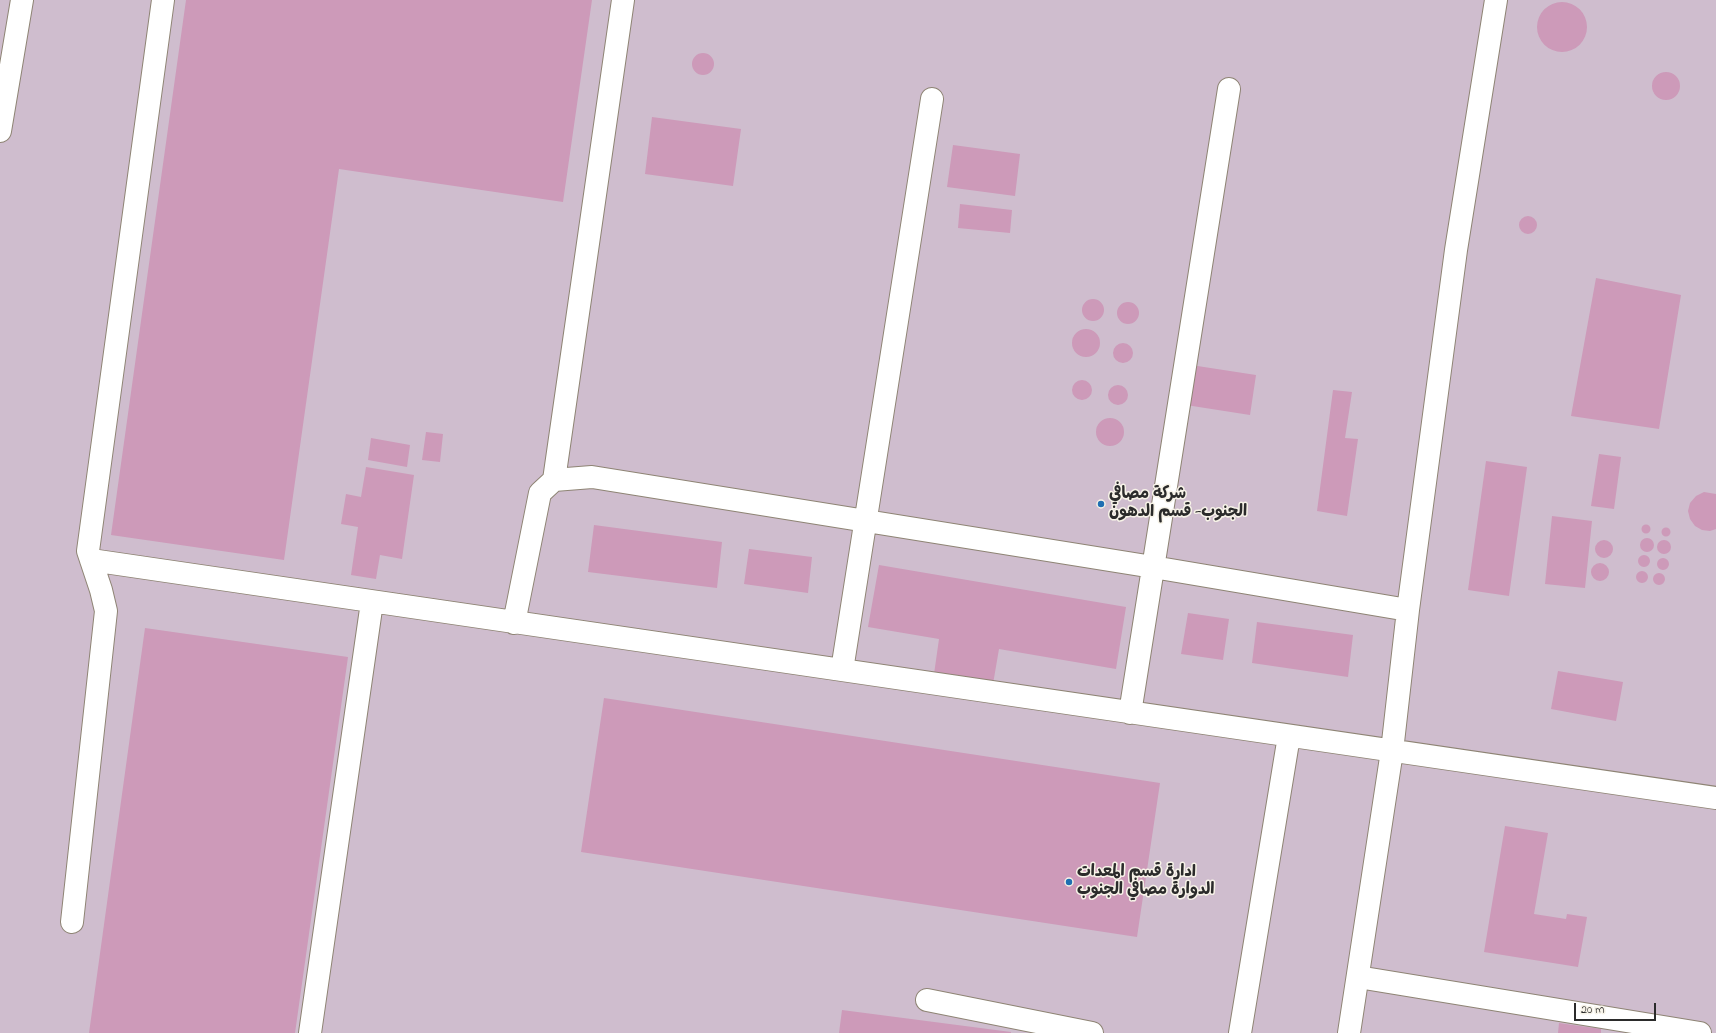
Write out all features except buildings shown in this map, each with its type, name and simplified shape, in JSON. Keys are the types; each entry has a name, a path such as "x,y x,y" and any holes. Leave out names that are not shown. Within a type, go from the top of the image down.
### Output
{"lane":[{"path":"0,131 22,0"},
{"path":"72,922 106,611 101,590 88,551 163,0"},
{"path":"554,480 623,0"},
{"path":"1349,1033 1392,751 1408,610 1456,250 1496,0"},
{"path":"1130,713 1229,89"},
{"path":"842,670 932,99"},
{"path":"514,623 540,493 554,480 592,477 1152,567 1408,610"},
{"path":"91,560 1716,798"},
{"path":"310,1033 372,602"},
{"path":"1240,1033 1289,736"},
{"path":"1358,977 1700,1033"},
{"path":"927,1000 1092,1033"}],"shaded area":[{"path":"0,0 1716,0 1716,1033 0,1033"}],"place":[{"name":"شركة مصافي الجنوب- قسم الدهون","path":"1101,504"},
{"name":"ادارة قسم المعدات الدوارة مصافي الجنوب","path":"1069,882"}]}
